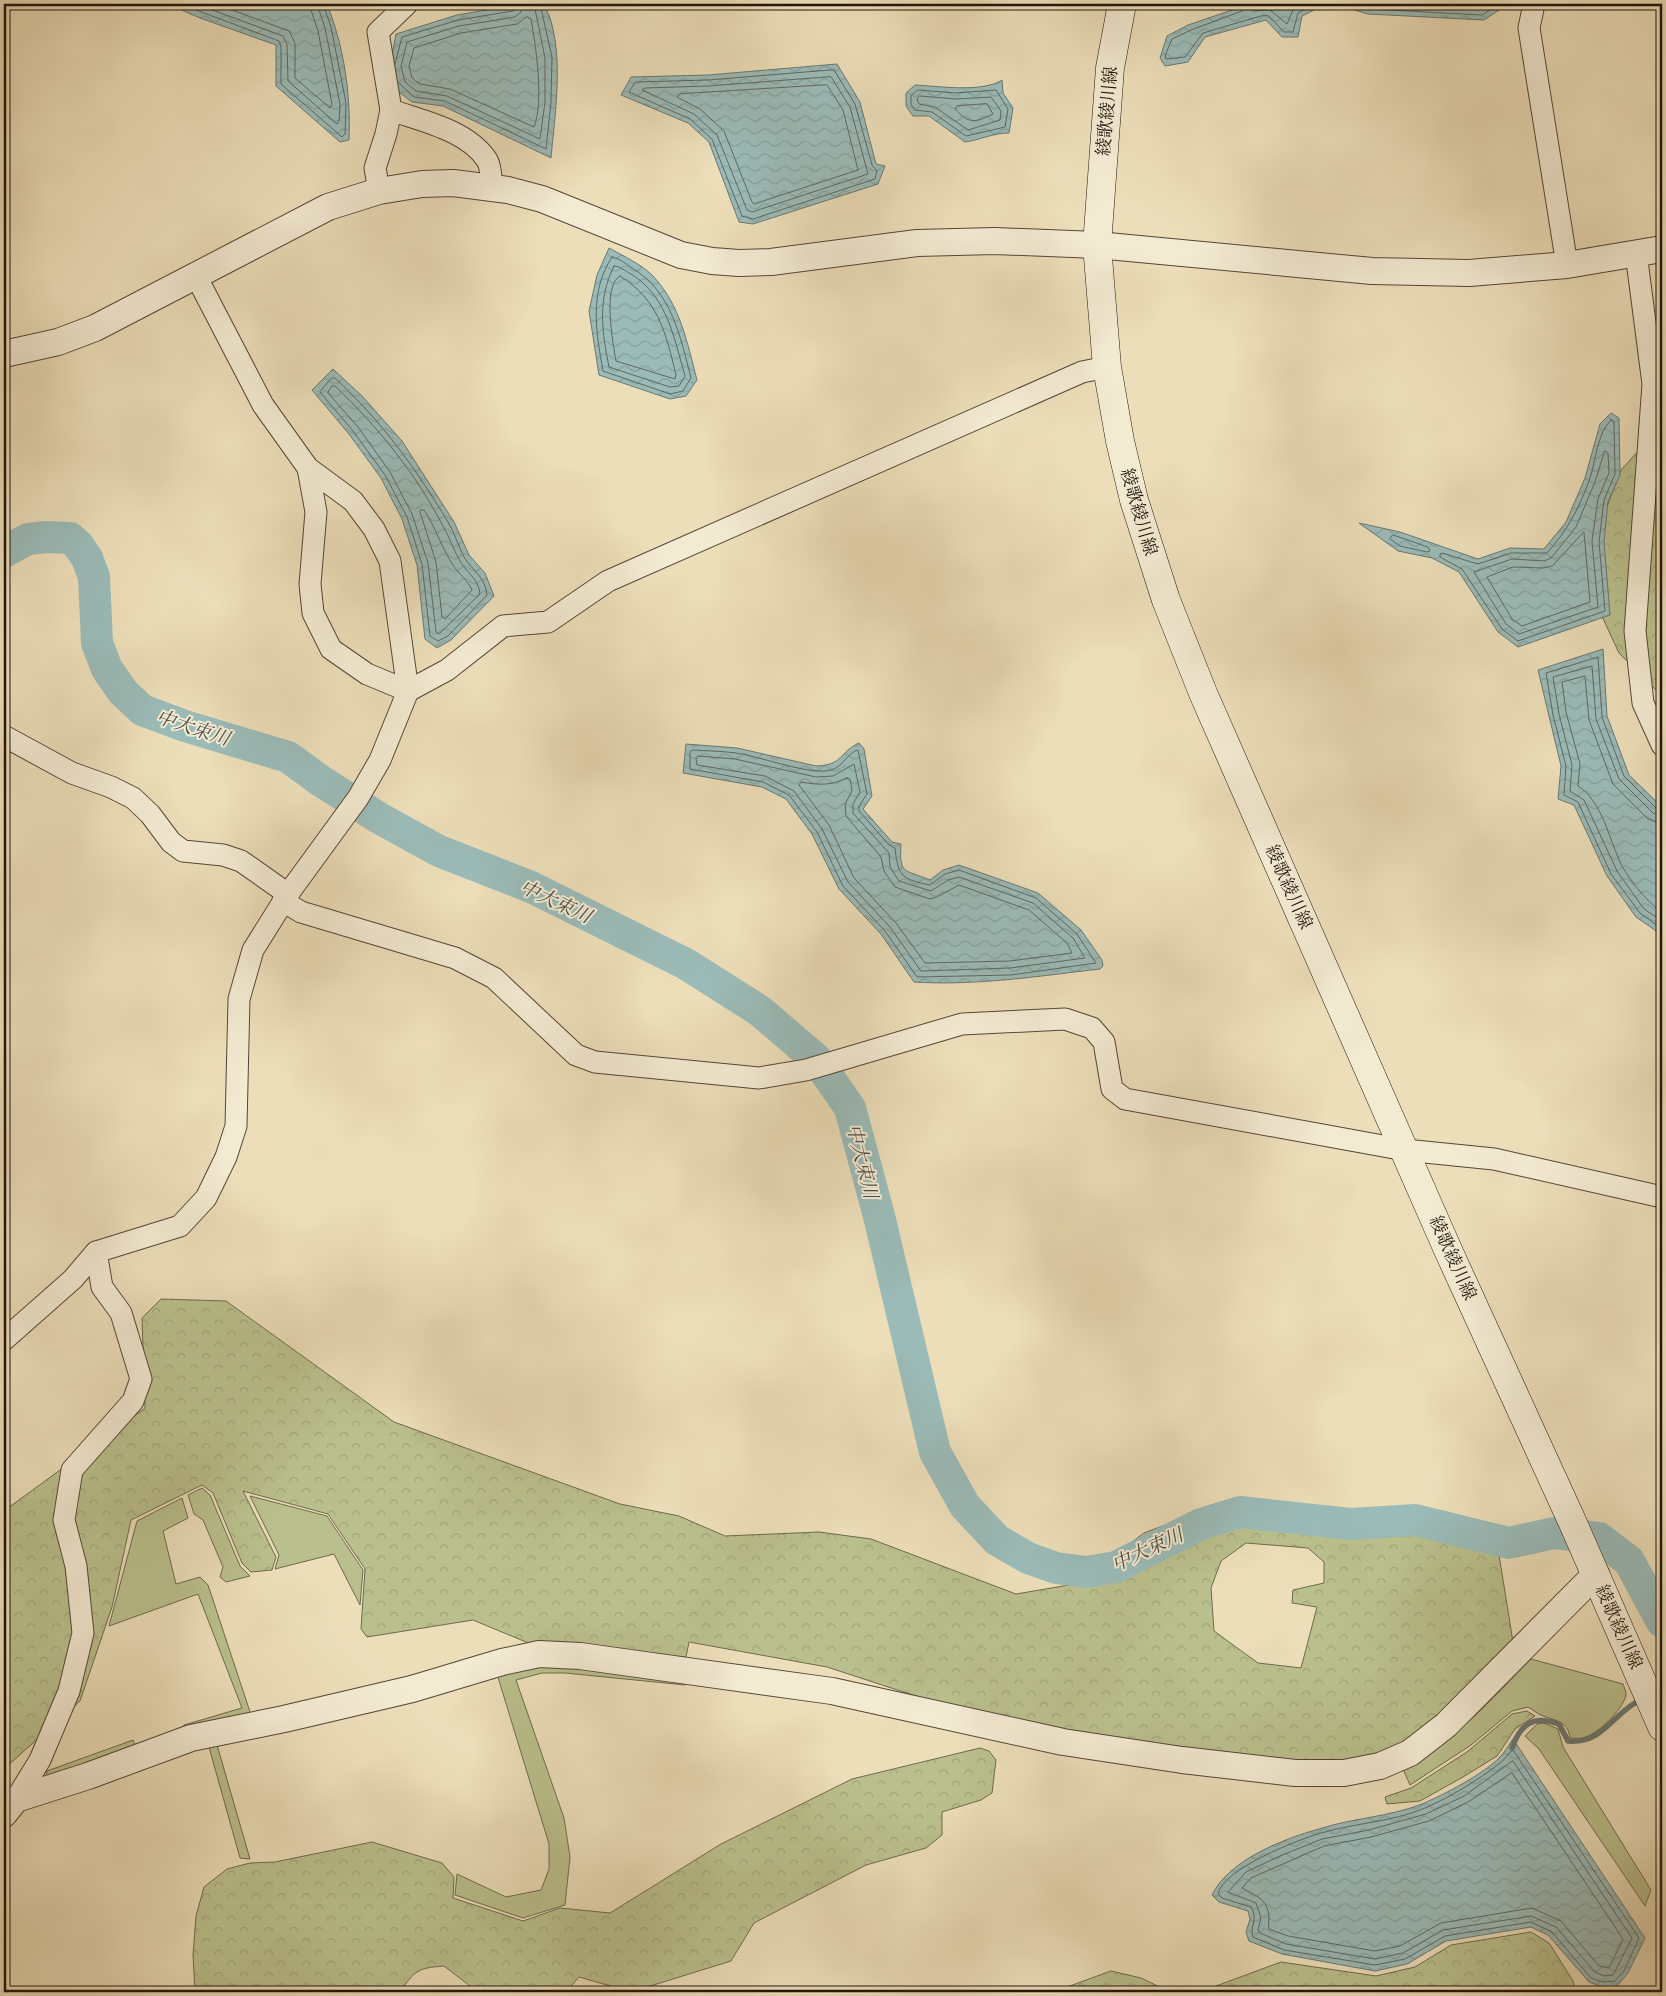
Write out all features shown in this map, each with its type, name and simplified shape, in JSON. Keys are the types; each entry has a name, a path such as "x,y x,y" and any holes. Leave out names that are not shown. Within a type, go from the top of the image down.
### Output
{"main road":[{"name":"綾歌綾川線","path":"1122,4 1110,68 1104,130 1098,245 1107,366 1120,441 1134,500 1166,600 1203,693 1405,1150 1596,1574 1662,1727"}],"street":[{"path":"379,190 375,168 386,134 391,110 378,32 406,4"},
{"path":"1534,4 1529,28 1567,265"},
{"path":"391,110 450,131 474,147 488,161 492,186"},
{"path":"4,354 58,342 95,328 328,207 379,190 422,184 492,186 542,199 681,255 712,261 770,262 917,243 995,241 1098,245 1372,271 1469,273 1567,265 1662,249"},
{"path":"1636,253 1653,384 1635,631 1643,703 1662,745"},
{"path":"4,1340 73,1279 96,1252 180,1226 206,1198 226,1158 236,1126 239,999 253,950 286,898 358,798 380,760 408,691 390,561 374,529 353,501 308,468 263,405 196,276"},
{"path":"408,691 447,670 503,626 548,622 608,581 1082,372 1107,366"},
{"path":"308,468 316,512 310,584 313,613 331,649 367,674 408,691"},
{"path":"4,736 72,773 111,787 133,798 150,814 171,842 183,851 223,855 241,861 301,912 456,958 494,978 576,1055 595,1062 759,1078 806,1070 834,1060 962,1024 1065,1019 1092,1028 1104,1042 1112,1089 1125,1099 1405,1150 1494,1159 1662,1197"},
{"path":"10,1806 40,1760 69,1691 84,1633 76,1566 64,1520 72,1470 133,1401 141,1379 121,1313 102,1287 96,1252"},
{"path":"10,1806 190,1738 284,1719 412,1689 502,1662 539,1654 580,1656 832,1691 1063,1742 1164,1757 1295,1773 1344,1773 1380,1766 1410,1753 1446,1725 1596,1574"}],"green space":[{"path":"1662,425 1662,696 1619,653 1594,599 1594,540 1621,470"},
{"path":"161,1299 226,1301 394,1422 620,1504 679,1516 725,1536 819,1532 871,1539 1016,1594 1075,1584 1144,1533 1210,1508 1291,1523 1359,1531 1416,1530 1499,1555 1513,1642 1458,1699 1401,1745 1350,1762 1300,1763 1106,1737 992,1716 928,1700 827,1667 689,1642 686,1657 538,1647 473,1620 367,1637 361,1629 365,1569 328,1514 243,1491 276,1557 272,1570 251,1572 242,1563 213,1493 202,1485 131,1520 112,1607 80,1701 4,1769 4,1511 145,1408 142,1318","holes":["1246,1543 1308,1548 1324,1562 1324,1583 1293,1590 1292,1603 1317,1607 1301,1668 1258,1663 1214,1631 1211,1588 1221,1561"]},
{"path":"202,1488 210,1495 240,1566 250,1576 226,1582 220,1577 223,1567 203,1520 194,1514 188,1495"},
{"path":"250,1496 327,1516 363,1570 360,1605 334,1554 275,1569 279,1555"},
{"path":"182,1498 188,1518 163,1531 176,1584 200,1577 208,1585 251,1715 182,1728 184,1725 242,1708 198,1594 109,1626 137,1521"},
{"path":"1531,1659 1623,1684 1626,1695 1624,1701 1614,1715 1594,1733 1579,1738 1570,1738 1569,1732 1563,1724 1528,1707 1512,1711 1471,1745 1410,1785 1403,1769 1422,1758 1456,1733"},
{"path":"539,1665 685,1679 685,1685 565,1673 542,1673 516,1680 564,1818 570,1857 565,1905 523,1918 455,1895 457,1874 506,1897 541,1890 549,1869 549,1844 497,1674"},
{"path":"1527,1711 1535,1716 1515,1729 1497,1756 1420,1801 1387,1804 1385,1797 1411,1788 1467,1752 1512,1714"},
{"path":"1544,1723 1558,1729 1563,1747 1651,1890 1645,1906 1539,1749 1525,1736 1537,1724"},
{"path":"133,1740 136,1747 46,1778 47,1771"},
{"path":"217,1745 250,1859 240,1858 209,1747"},
{"path":"980,1748 989,1751 996,1760 992,1793 981,1800 942,1812 942,1835 926,1848 866,1865 754,1923 731,1961 631,1992 579,1977 567,1991 474,1989 444,1966 423,1969 410,1979 400,1992 195,1992 193,1955 196,1916 204,1887 227,1869 250,1863 275,1862 372,1842 442,1863 454,1877 453,1898 523,1921 560,1908 610,1913 721,1844 852,1779"},
{"path":"1531,1932 1549,1943 1573,1981 1576,1992 1208,1992 1216,1986 1281,1962 1376,1976 1415,1967 1451,1945"},
{"path":"1111,1971 1141,1978 1170,1992 1063,1992 1067,1987"}],"water":[{"path":"168,4 327,4 338,37 345,71 349,105 349,140 340,142 276,86 276,45 200,18"},
{"path":"522,4 544,4 551,21 555,39 557,80 551,158 443,106 412,102 395,89 390,66 396,34 457,15"},
{"path":"1241,4 1326,4 1302,16 1298,37 1282,37 1266,20 1205,37 1188,62 1165,66 1160,58 1167,36 1188,25 1241,7"},
{"path":"1335,4 1508,4 1484,20 1368,14"},
{"path":"837,64 860,102 876,164 885,166 878,184 753,224 739,222 709,142 688,123 621,95 631,77 708,75"},
{"path":"1002,80 1003,93 1013,108 1009,133 965,142 929,116 913,116 906,106 906,93 915,85 972,88 993,84"},
{"path":"609,248 648,271 662,286 676,311 697,380 686,396 670,399 599,375 589,311 597,275"},
{"path":"333,369 362,396 402,441 454,522 469,555 485,573 494,596 451,640 437,648 425,639 417,565 402,519 381,478 349,434 312,390"},
{"path":"1611,413 1619,418 1620,475 1608,502 1604,542 1610,615 1518,647 1498,632 1459,572 1432,558 1398,551 1359,523 1400,532 1478,559 1510,548 1544,549 1566,522 1585,478 1600,424"},
{"path":"1603,649 1607,716 1629,775 1662,807 1662,935 1636,917 1607,876 1574,805 1558,799 1561,766 1538,670"},
{"path":"859,743 864,749 872,796 863,809 892,842 901,844 901,862 905,870 930,880 943,870 959,865 1038,893 1081,930 1102,960 1103,966 1100,969 1007,980 961,983 914,982 881,934 839,889 812,834 786,799 762,787 683,773 686,744 737,748 816,766 837,761 848,750"},
{"path":"1513,1739 1645,1938 1628,1973 1617,1986 1602,1987 1589,1982 1548,1935 1531,1927 1446,1941 1407,1964 1375,1971 1282,1954 1249,1941 1246,1932 1250,1919 1248,1911 1219,1902 1212,1895 1231,1871 1244,1861 1274,1845 1332,1825 1384,1815 1422,1804 1452,1790 1493,1764 1504,1753"}],"waterway":[{"name":"中大束川","path":"4,552 28,539 46,537 70,538 78,545 87,558 94,577 97,643 107,669 123,692 142,710 185,726 288,757 321,781 379,818 439,851 531,887 686,964 760,1011 816,1059 850,1108 879,1216 935,1452 965,1506 997,1540 1028,1558 1056,1568 1087,1572 1116,1567 1201,1524 1240,1512 1351,1524 1415,1520 1509,1543 1554,1533 1599,1538 1629,1561 1662,1622"},
{"path":"1512,1748 1519,1732 1529,1723 1542,1720 1559,1724 1568,1741 1579,1741 1597,1734 1635,1703"}]}
